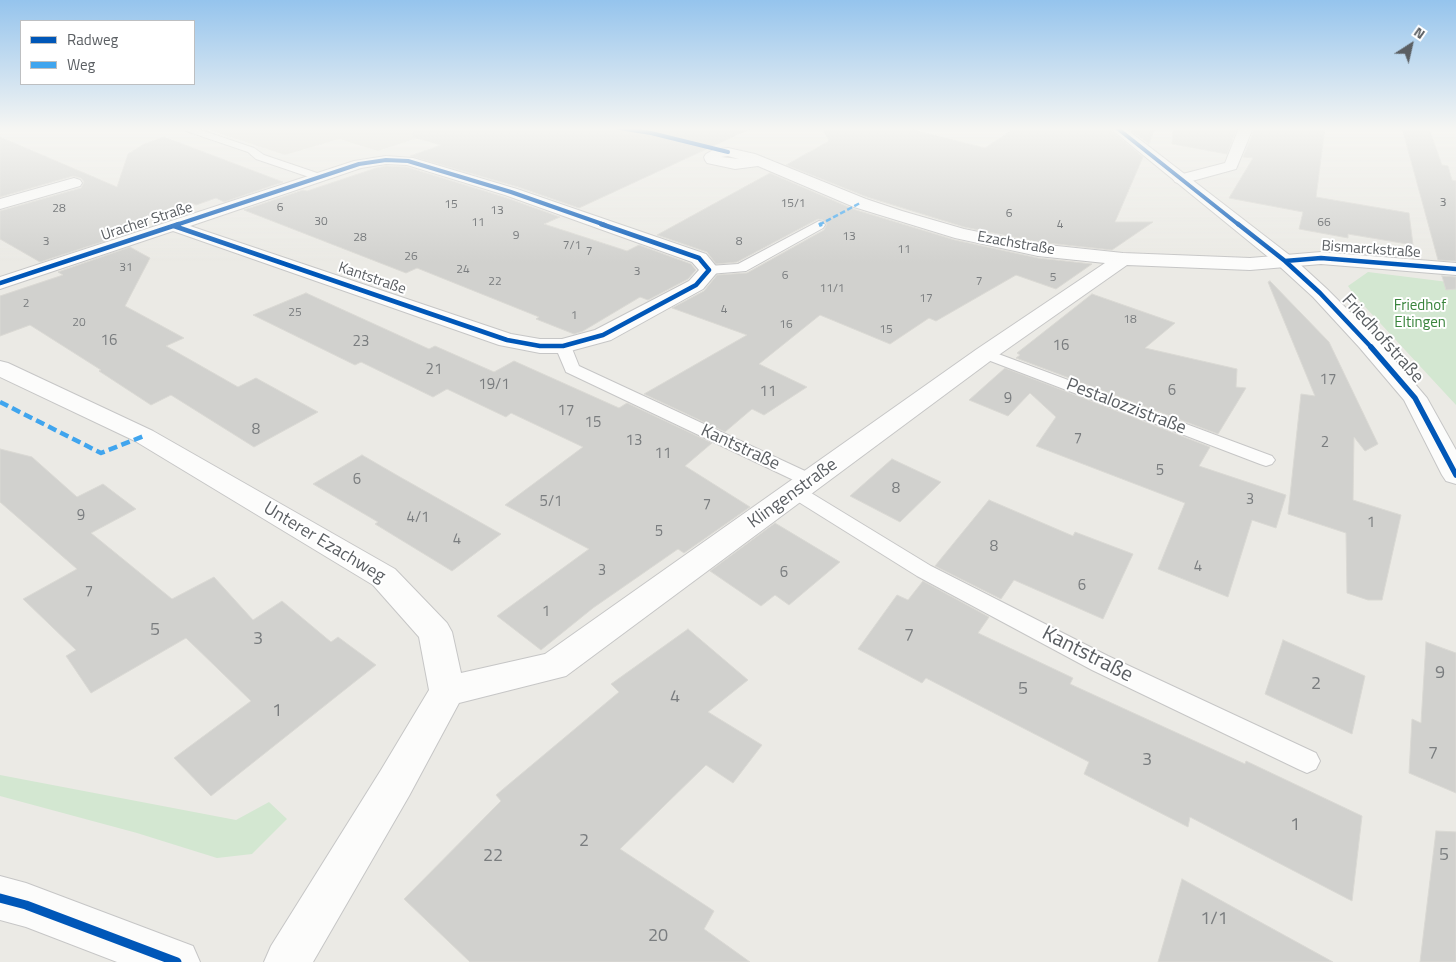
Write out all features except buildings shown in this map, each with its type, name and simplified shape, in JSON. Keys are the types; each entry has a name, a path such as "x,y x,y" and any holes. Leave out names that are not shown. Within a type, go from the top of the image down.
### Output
{"street":[{"name":"Uracher Straße","path":"0,283 332,173"},
{"name":"Uracher Straße","path":"448,173 511,192 699,258 709,270"},
{"name":"Ezachstraße","path":"788,173 860,203 960,234 1038,250 1123,259 1250,264 1285,261"},
{"name":"Friedhofstraße","path":"1173,173 1285,261 1320,293 1367,342 1415,398 1456,475"},
{"path":"1181,179 1208,173"},
{"path":"0,204 74,183"},
{"name":"Kantstraße","path":"174,226 508,340 540,346 563,346"},
{"name":"Bismarckstraße","path":"1285,261 1321,258 1456,269"},
{"name":"Klingenstraße","path":"446,691 554,666 985,354 1123,259"},
{"path":"563,346 603,335 696,285 709,270"},
{"name":"Unterer Ezachweg","path":"0,368 144,436 384,577 435,632 446,691"},
{"path":"287,962 395,783 446,691"},
{"path":"0,898 26,905 177,962"}],"lane":[{"path":"307,173 319,177"},
{"path":"709,270 741,268 819,225"},
{"name":"Kantstraße","path":"563,346 572,369 804,486 924,571 1100,663 1307,760"},
{"name":"Pestalozzistraße","path":"985,354 1266,460"}],"green space":[{"name":"Friedhof Eltingen","path":"1368,272 1456,283 1456,405 1355,296 1348,286"},
{"path":"0,775 236,820 269,802 287,819 252,854 217,858 137,833 0,796"}],"marked path":[{"path":"819,225 860,203"},
{"path":"0,402 101,453 144,436"}],"cycle path":[{"path":"0,283 332,173"},
{"path":"174,226 507,340 540,346 563,346 603,335 696,285 709,270 699,258 511,192 448,173"},
{"path":"1174,173 1285,261 1320,293 1367,342 1415,398 1456,475"},
{"path":"1285,261 1321,258 1456,269"},
{"path":"0,898 26,905 177,962"}]}
